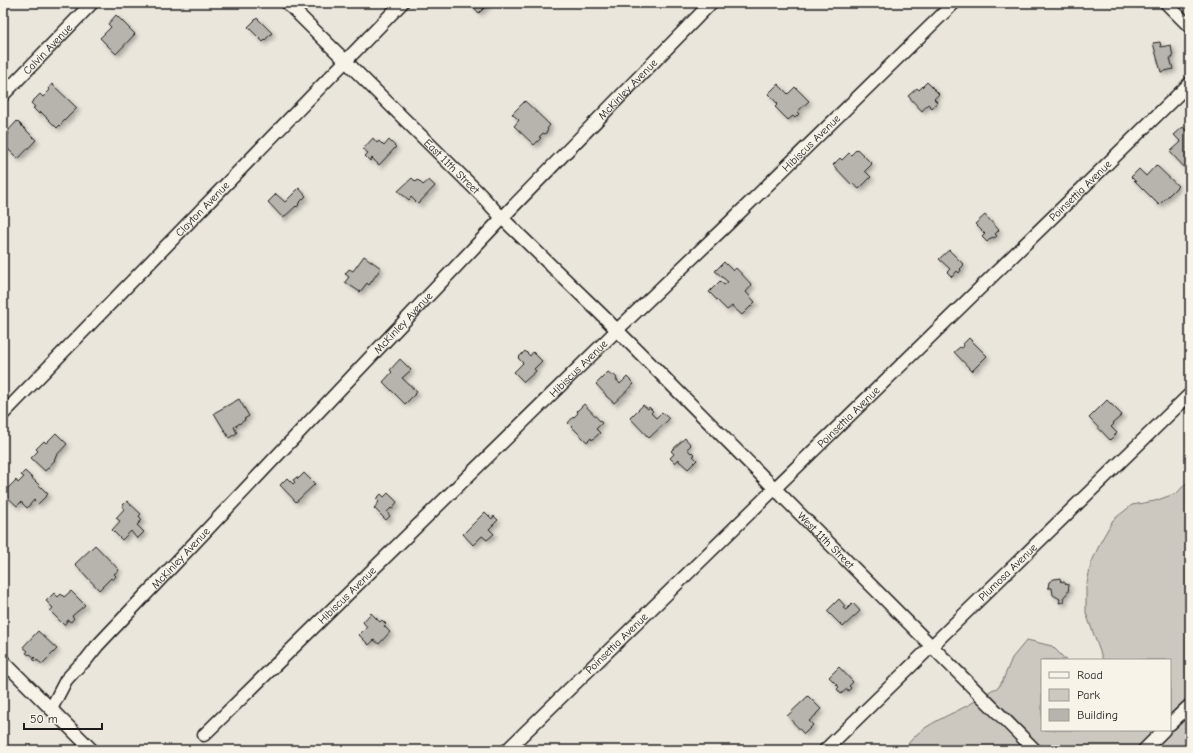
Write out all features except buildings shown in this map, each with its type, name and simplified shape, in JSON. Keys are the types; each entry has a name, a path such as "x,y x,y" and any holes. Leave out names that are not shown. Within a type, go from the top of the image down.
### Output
{"street":[{"name":"Calvin Avenue","path":"3,94 92,3"},
{"name":"East 11th Street","path":"287,3 616,331"},
{"name":"Clayton Avenue","path":"3,414 402,3"},
{"name":"McKinley Avenue","path":"51,709 66,680 76,668 86,660 97,646 502,218 711,3"},
{"name":"Hibiscus Avenue","path":"204,735 616,331 954,3"},
{"path":"1166,3 1190,27"},
{"name":"Poinsettia Avenue","path":"507,750 1190,83"},
{"name":"West 11th Street","path":"616,331 932,645 1035,750"},
{"name":"Plumosa Avenue","path":"824,750 1190,394"},
{"path":"3,661 92,750"},
{"path":"1171,723 1190,705"},
{"path":"1144,750 1163,731"}],"green space":[{"path":"1190,479 1190,750 903,750 917,734 924,729 998,688 1012,658 1027,640 1052,646 1065,659 1041,659 1041,731 1171,731 1171,659 1103,659 1086,613 1086,588 1091,564 1101,541 1113,520 1132,505 1155,501 1177,493"}]}
